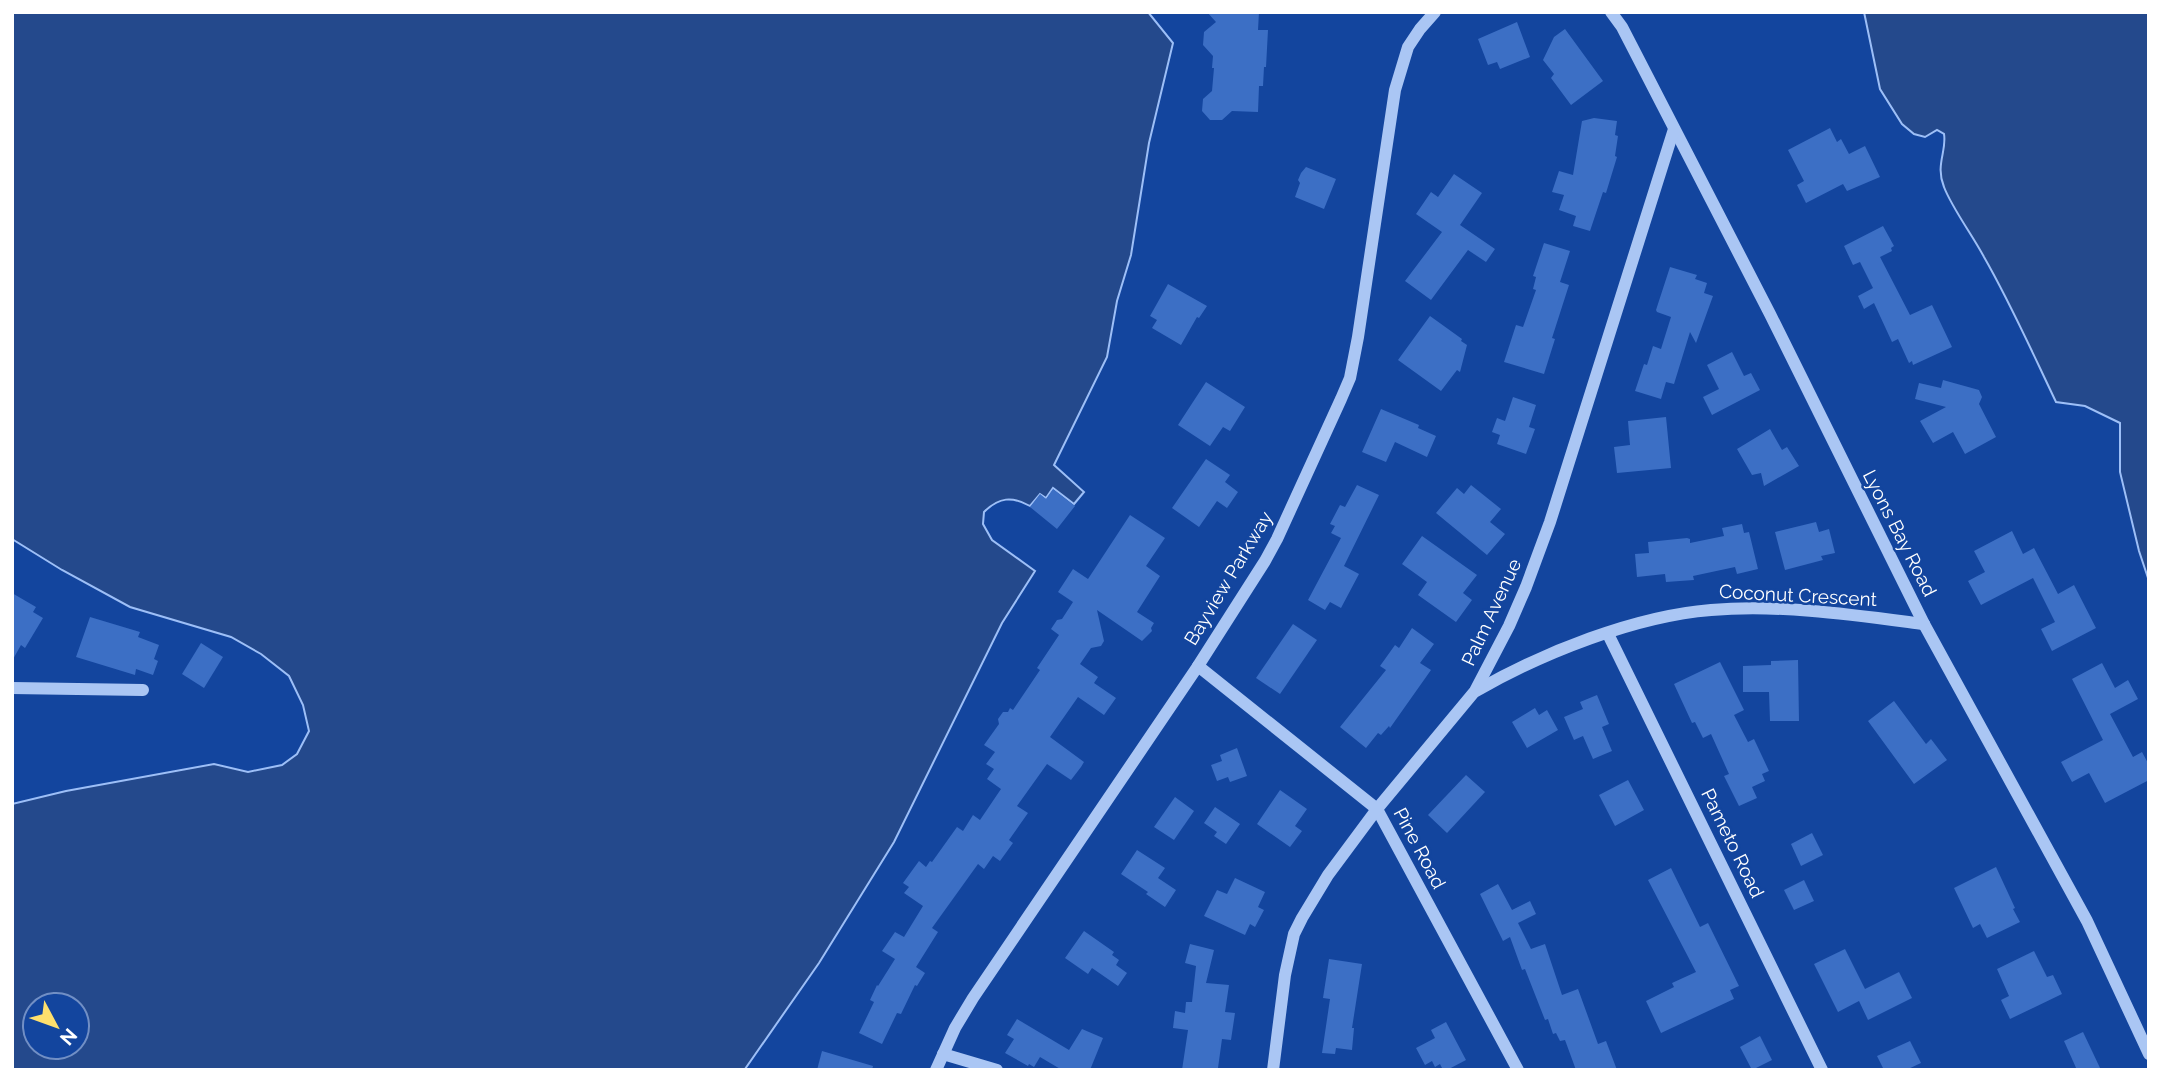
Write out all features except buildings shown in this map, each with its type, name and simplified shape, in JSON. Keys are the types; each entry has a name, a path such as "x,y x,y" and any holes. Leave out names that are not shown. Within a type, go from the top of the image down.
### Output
{"street":[{"name":"Bayview Parkway","path":"936,1070 972,998 1198,666 1277,539 1350,378 1395,90 1408,47 1435,12"},
{"name":"Lyons Bay Road","path":"1611,12 1622,27 1770,314 1924,624 2087,921 2149,1054"},
{"name":"Palm Avenue","path":"1273,1070 1285,975 1294,934 1302,918 1328,875 1377,808 1475,691 1527,587 1550,523 1674,129"},
{"name":"Coconut Crescent","path":"1475,691 1534,661 1608,634 1678,615 1736,608 1816,612 1924,624"},
{"name":"Pameto Road","path":"1608,634 1822,1070"},
{"name":"Pine Road","path":"1198,666 1377,808 1518,1070"},
{"path":"12,688 143,690"},
{"path":"943,1054 997,1070"}],"water":[{"path":"12,12 1148,12 1173,43 1149,143 1131,255 1117,301 1107,357 1054,465 1084,492 1074,504 1053,488 1046,498 1040,494 1030,506 1006,500 995,503 984,512 983,524 992,540 1035,571 1002,623 894,842 819,963 745,1069 12,1070 12,804 66,791 214,764 248,772 282,765 297,754 309,731 303,705 289,676 261,654 231,637 130,607 12,539"},
{"path":"1864,12 2149,12 2149,581 2120,472 2120,423 2085,406 2056,402 2003,293 1944,187 1941,165 1944,134 1937,130 1925,137 1914,134 1902,124 1880,89"}]}
